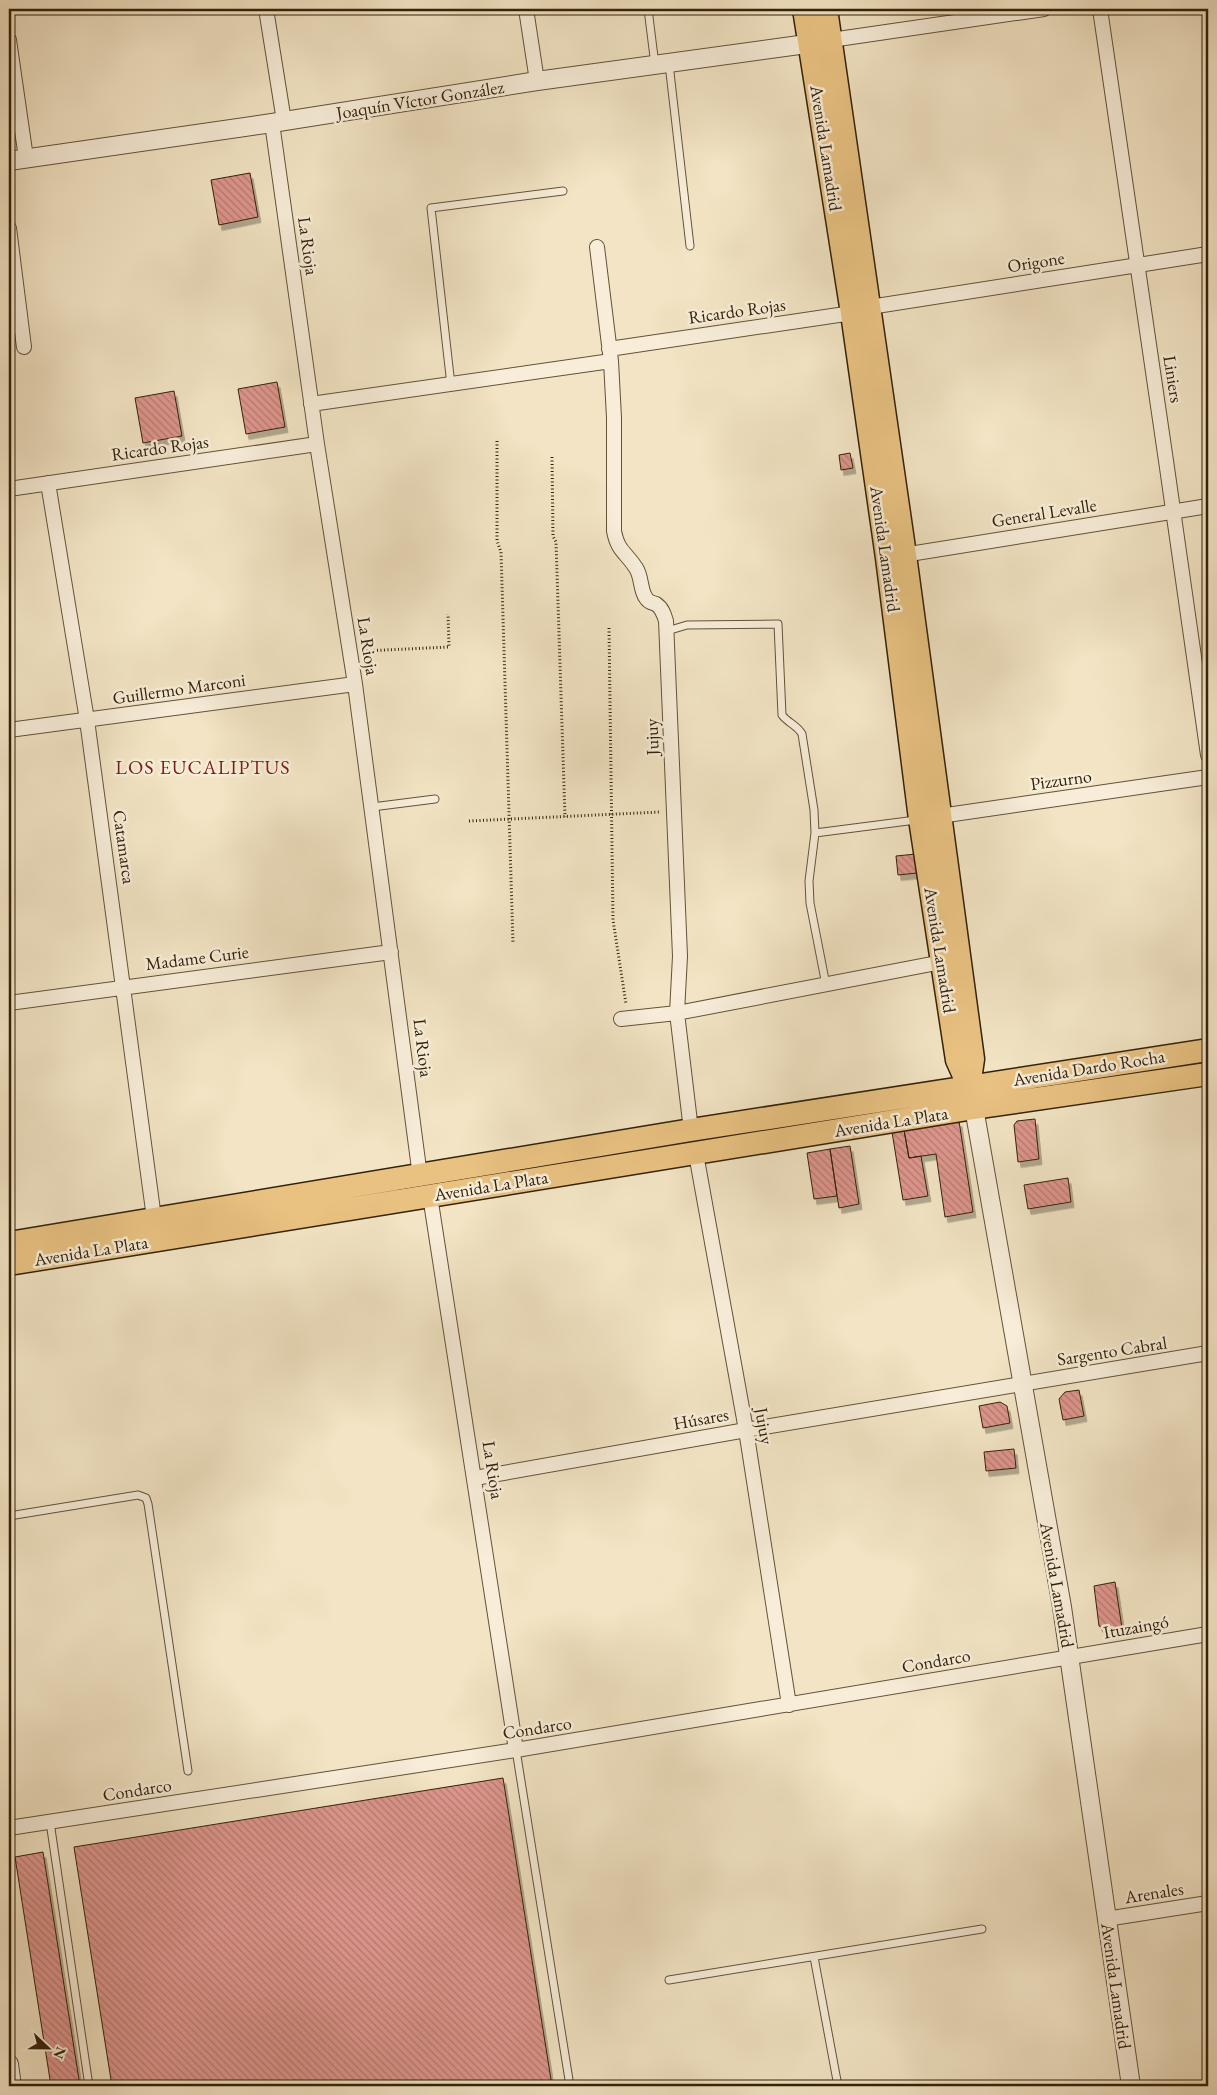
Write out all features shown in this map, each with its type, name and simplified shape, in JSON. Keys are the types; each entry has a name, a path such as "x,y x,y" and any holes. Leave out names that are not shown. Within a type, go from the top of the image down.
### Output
{"main road":[{"name":"Avenida Lamadrid","path":"804,9 820,42 896,556 929,818 942,962 957,1060 972,1097"},
{"name":"Avenida Lamadrid","path":"820,42 826,9"},
{"name":"Avenida Lamadrid","path":"929,818 973,1059 972,1097"},
{"name":"Avenida Dardo Rocha","path":"972,1097 1208,1050"},
{"name":"Avenida Dardo Rocha","path":"972,1097 1208,1074"},
{"name":"Avenida La Plata","path":"9,1243 692,1130 972,1097"},
{"name":"Avenida La Plata","path":"9,1264 696,1154 972,1097"}],"street":[{"name":"La Rioja","path":"266,9 311,404 355,684 420,1176"},
{"path":"526,9 537,81"},
{"path":"820,42 1044,9"},
{"name":"Liniers","path":"1100,9 1136,265 1175,511 1208,755"},
{"path":"9,40 17,159"},
{"name":"Joaquín Víctor González","path":"17,159 278,122 537,81 820,42"},
{"path":"9,228 24,347"},
{"name":"Jujuy","path":"597,247 610,355 614,418 614,531 616,543 636,568 644,596 649,602 662,610 666,621 680,956 677,1013 692,1130"},
{"name":"Origone","path":"861,310 1208,254"},
{"name":"Ricardo Rojas","path":"311,404 451,385 861,310"},
{"name":"Ricardo Rojas","path":"9,489 317,444"},
{"name":"Catamarca","path":"48,483 88,720 154,1218"},
{"name":"General Levalle","path":"896,556 1208,506"},
{"name":"Guillermo Marconi","path":"9,730 355,684"},
{"name":"Pizzurno","path":"929,818 1208,777"},
{"name":"Madame Curie","path":"9,1003 124,986 391,952"},
{"path":"625,1018 677,1013 826,986 942,962"},
{"name":"Avenida Lamadrid","path":"972,1097 1070,1658 1131,2086"},
{"name":"Jujuy","path":"696,1154 746,1430 789,1706"},
{"name":"La Rioja","path":"430,1196 516,1750"},
{"name":"Sargento Cabral","path":"1022,1384 1208,1354"},
{"name":"Húsares","path":"475,1478 1022,1384"},
{"name":"Ituzaingó","path":"1070,1658 1208,1634"},
{"name":"Condarco","path":"9,1828 516,1750 1070,1658"},
{"name":"Arenales","path":"1106,1919 1208,1903"},
{"path":"9,2064 12,2086"}],"lane":[{"path":"648,9 662,65 690,246"},
{"path":"451,385 431,208 563,191"},
{"path":"667,631 687,625 778,624 782,715 786,720 796,725 802,734 814,810 815,833 809,881 810,903 826,986"},
{"path":"372,807 435,799"},
{"path":"815,833 929,818"},
{"path":"9,1516 138,1495 146,1498 188,1771"},
{"path":"516,1750 570,2086"},
{"path":"50,1822 88,2086"},
{"path":"669,1980 982,1929"},
{"path":"814,1956 838,2086"}],"path":[{"path":"496,441 497,541 500,552 512,944"},
{"path":"552,457 553,536 556,542 565,817"},
{"path":"349,651 449,647 448,614"},
{"path":"609,628 613,920 625,1018"},
{"path":"469,821 674,812"}],"building":[{"path":"250,173 258,217 219,225 211,180"},
{"path":"277,382 285,427 246,434 238,389"},
{"path":"174,391 182,436 143,443 135,398"},
{"path":"850,453 853,468 841,470 839,455"},
{"path":"916,854 917,873 898,875 896,856"},
{"path":"1035,1119 1039,1159 1018,1162 1014,1125 1017,1121"},
{"path":"959,1121 973,1212 945,1217 936,1154 909,1158 904,1130"},
{"path":"904,1130 909,1158 921,1156 928,1196 903,1200 892,1132"},
{"path":"850,1146 859,1204 839,1208 830,1149"},
{"path":"830,1149 837,1196 814,1199 807,1153"},
{"path":"1068,1178 1071,1202 1028,1209 1024,1185"},
{"path":"1079,1390 1084,1416 1063,1420 1059,1399 1065,1392"},
{"path":"1000,1402 1007,1406 1010,1423 983,1428 979,1406"},
{"path":"1014,1449 1016,1468 986,1471 984,1452"},
{"path":"1115,1582 1122,1628 1108,1631 1099,1626 1094,1586"},
{"path":"503,1778 552,2086 112,2086 74,1847"},
{"path":"43,1852 80,2086 51,2086 15,1857"}],"district":[{"name":"LOS EUCALIPTUS","path":"203,767"}]}
